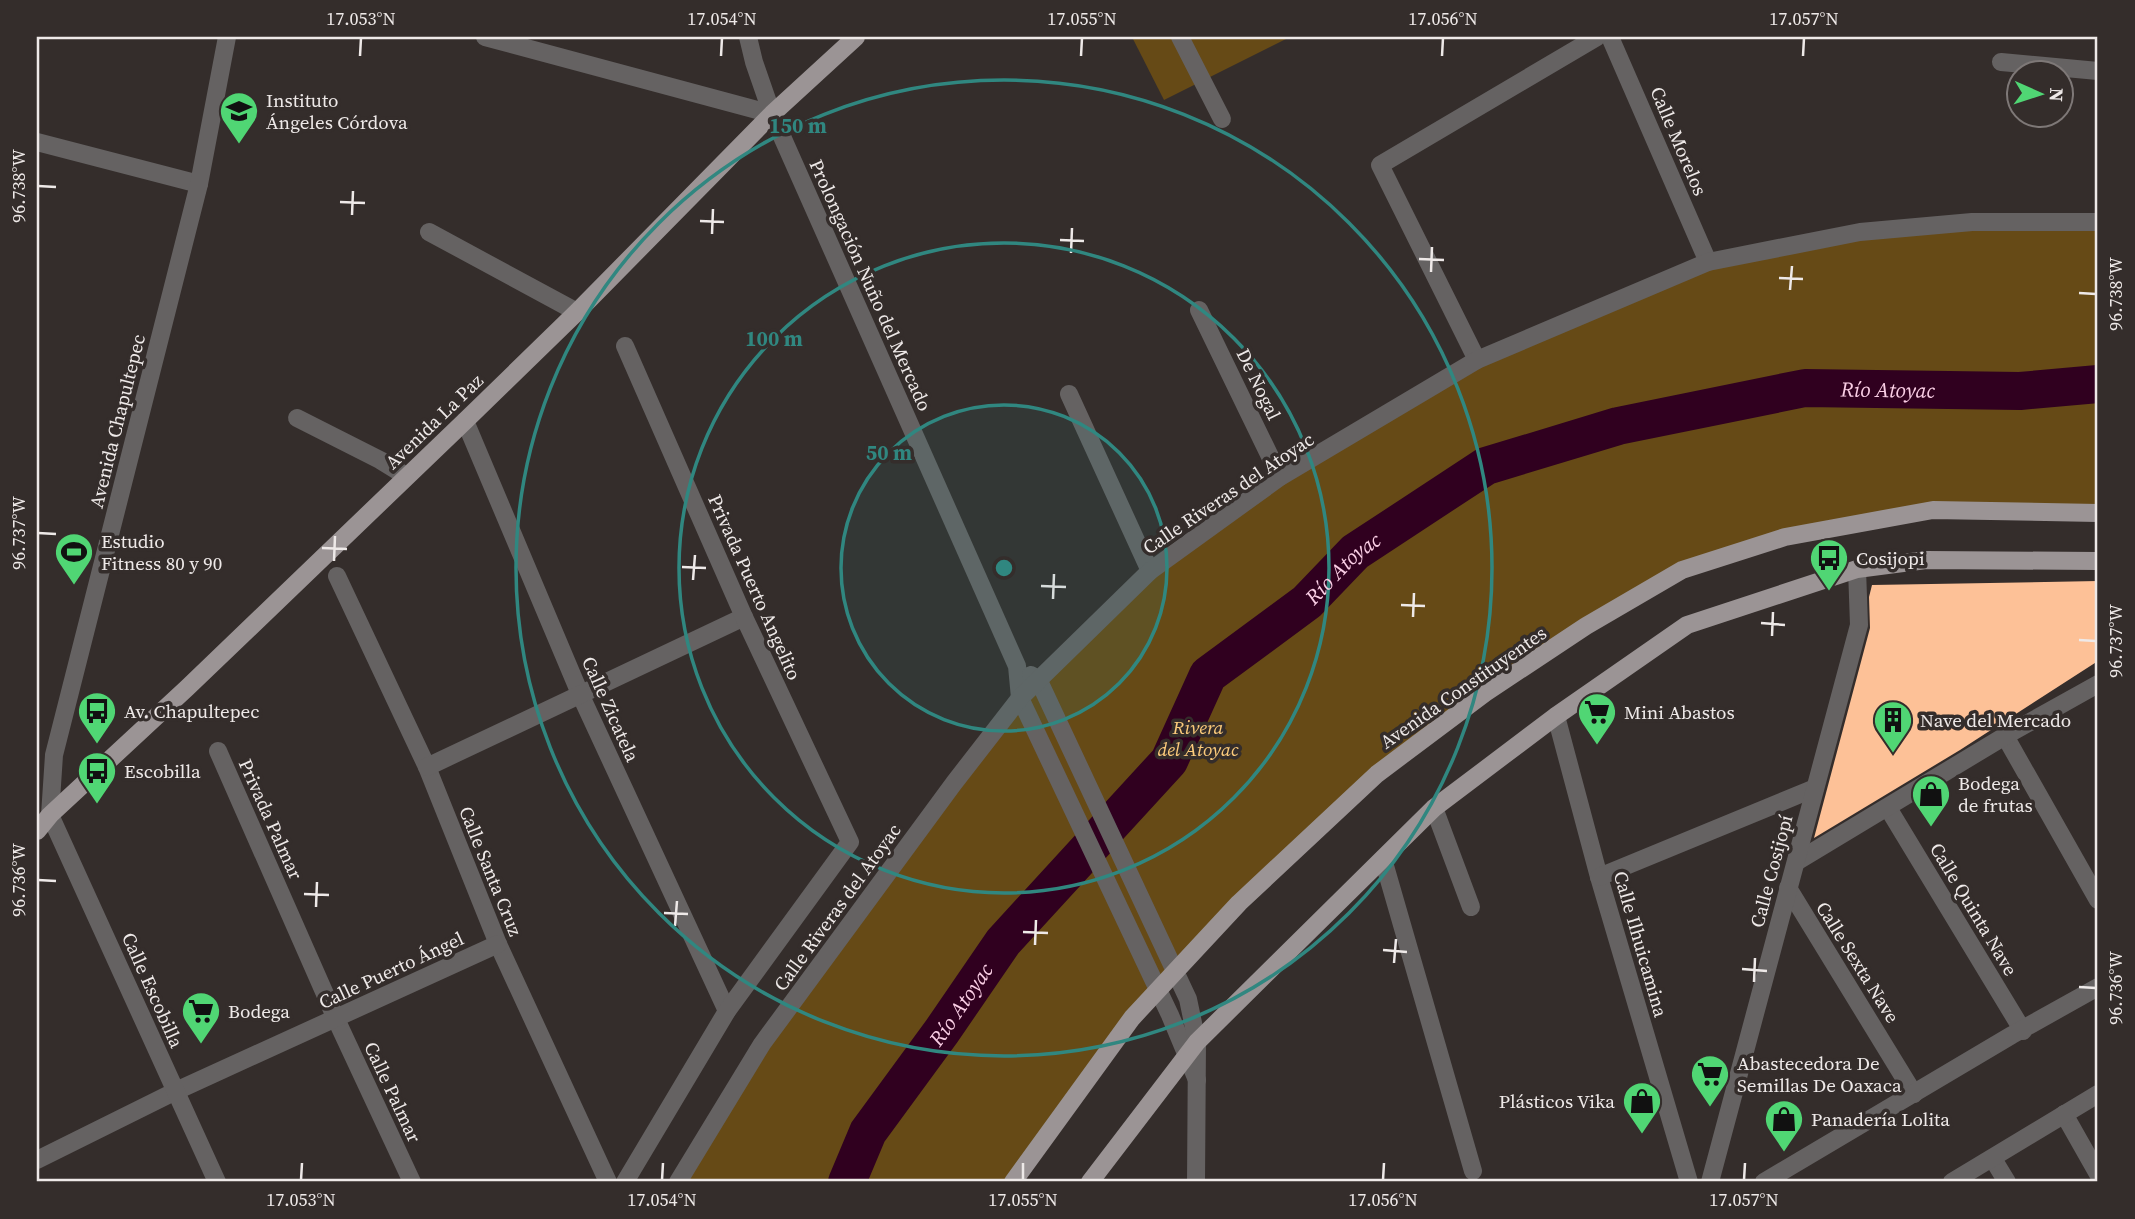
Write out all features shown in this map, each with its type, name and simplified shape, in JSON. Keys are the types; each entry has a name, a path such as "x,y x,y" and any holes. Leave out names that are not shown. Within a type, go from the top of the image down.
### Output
{"main road":[{"name":"Avenida La Paz","path":"37,831 465,421 577,312 772,114 856,37"},
{"name":"Avenida Constituyentes","path":"1013,1182 1132,1018 1239,903 1377,774 1485,693 1586,626 1682,570 1785,537 1933,510 2098,513"},
{"path":"1090,1182 1192,1048 1434,808 1556,716 1687,625 1857,569 1926,560 2098,561"}],"street":[{"name":"Avenida Chapultepec","path":"51,815 54,755 199,184 227,37"},
{"path":"485,37 772,114"},
{"name":"Prolongación Nuño del Mercado","path":"748,37 772,114 1017,666 1020,698"},
{"path":"1180,37 1222,119"},
{"path":"1477,360 1380,165 1597,37"},
{"name":"Calle Morelos","path":"1610,37 1708,262"},
{"path":"2001,62 2098,71"},
{"path":"37,142 199,184"},
{"name":"Calle Riveras del Atoyac","path":"678,1182 762,1044 1020,698 1150,571 1280,477 1477,360 1708,262 1860,232 1972,222 2098,222"},
{"path":"429,232 577,312"},
{"name":"De Nogal","path":"1199,310 1280,477"},
{"name":"Privada Puerto Angelito","path":"625,346 744,617 850,842 727,1011"},
{"path":"1069,394 1150,571"},
{"path":"297,418 407,476"},
{"name":"Calle Zicatela","path":"465,421 581,696 727,1011"},
{"name":"Calle Cosijopí","path":"1710,1182 1859,625 1857,569"},
{"name":"Calle Santa Cruz","path":"337,576 427,767 498,944 608,1182"},
{"path":"427,767 744,617"},
{"path":"1017,666 1039,681 1188,999 1197,1080 1196,1182"},
{"path":"1796,862 2005,736 2098,684"},
{"path":"1020,698 1170,1015 1192,1048"},
{"name":"Calle Ilhuicamina","path":"1556,716 1599,877 1689,1182"},
{"path":"2005,736 2098,900"},
{"name":"Privada Palmar","path":"218,751 336,1019"},
{"path":"1599,877 1815,788"},
{"path":"1434,808 1471,907"},
{"name":"Calle Quinta Nave","path":"1888,808 2023,1031"},
{"name":"Calle Escobilla","path":"51,815 217,1182"},
{"path":"1383,859 1473,1171"},
{"name":"Calle Sexta Nave","path":"1788,888 1914,1094"},
{"name":"Calle Puerto Ángel","path":"37,1160 176,1091 498,944"},
{"path":"1771,1180 2012,1035 2098,988"},
{"path":"625,1182 727,1011"},
{"name":"Calle Palmar","path":"336,1019 412,1182"},
{"path":"1952,1182 2098,1094"},
{"path":"2064,1114 2098,1174"},
{"path":"1993,1159 2007,1182"}],"green space":[{"path":"1132,37 1290,37 1164,100"},
{"name":"Rivera del Atoyac","path":"1972,222 2098,227 2098,513 1933,510 1682,570 1377,774 1132,1018 1017,1182 678,1182 762,1044 1020,698 1150,571 1477,360 1708,262"}],"building":[{"name":"Nave del Mercado","path":"2098,581 2098,661 1960,750 1814,838 1870,628 1869,597 1872,585"}],"waterway":[{"name":"Río Atoyac","path":"847,1182 868,1132 1003,942 1169,761 1208,675 1307,602 1355,552 1486,466 1618,426 1805,388 2020,391 2098,384"}],"place":[{"name":"Instituto Ángeles Córdova","path":"239,145"},
{"name":"Estudio Fitness 80 y 90","path":"74,586"},
{"name":"Cosijopi","path":"1829,592"},
{"name":"Av. Chapultepec","path":"97,745"},
{"name":"Mini Abastos","path":"1597,746"},
{"name":"Nave del Mercado","path":"1893,754"},
{"name":"Escobilla","path":"97,805"},
{"name":"Bodega de frutas","path":"1931,828"},
{"name":"Bodega","path":"201,1045"},
{"name":"Abastecedora De Semillas De Oaxaca","path":"1710,1108"},
{"name":"Plásticos Vika","path":"1642,1135"},
{"name":"Panadería Lolita","path":"1784,1153"}]}
